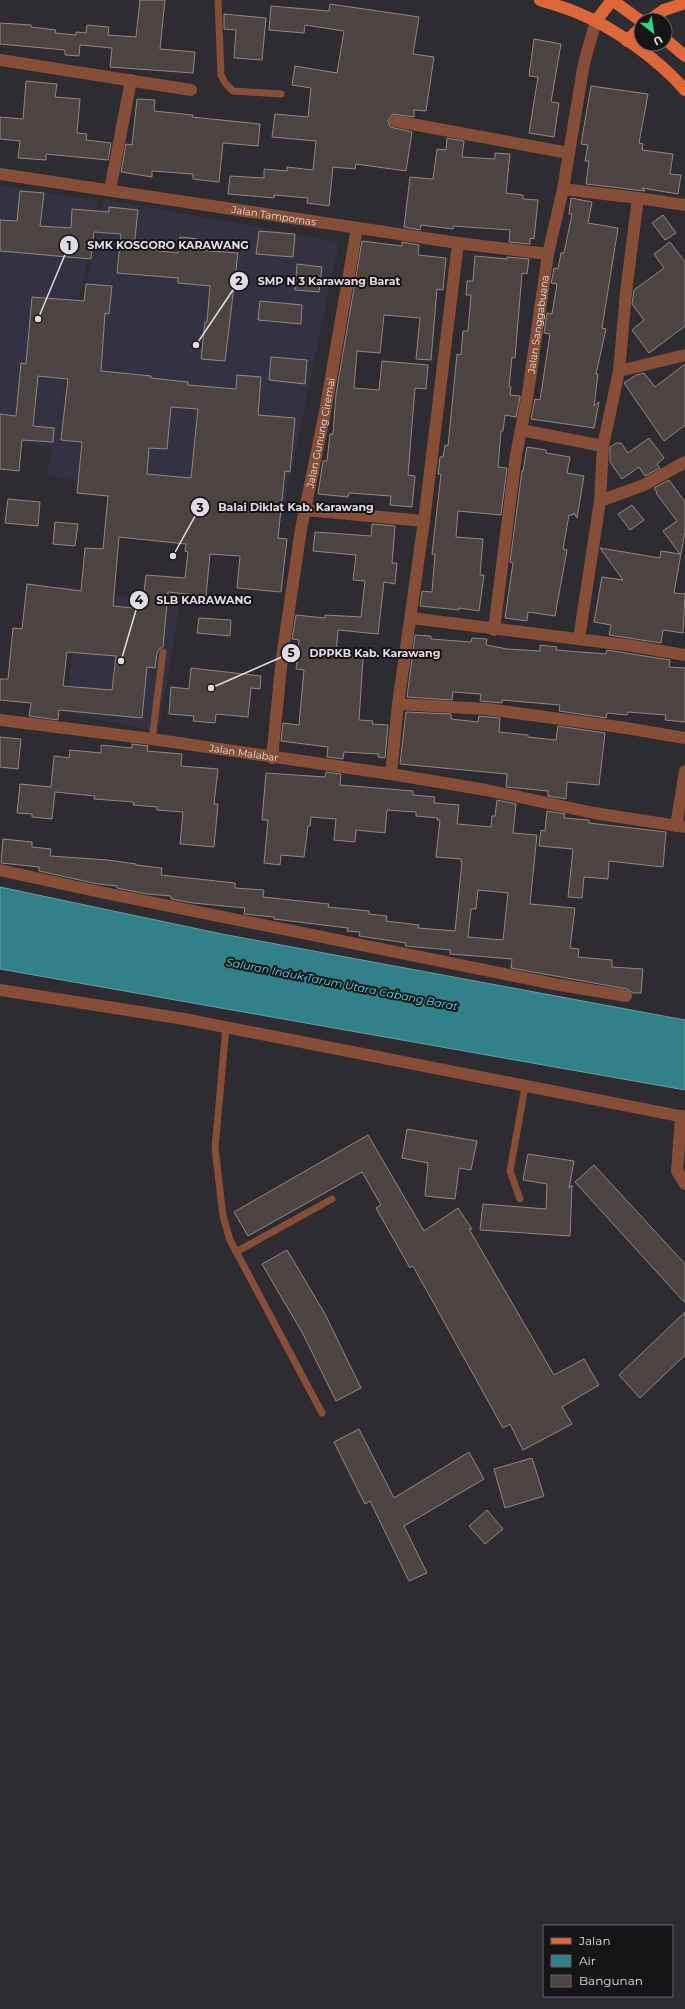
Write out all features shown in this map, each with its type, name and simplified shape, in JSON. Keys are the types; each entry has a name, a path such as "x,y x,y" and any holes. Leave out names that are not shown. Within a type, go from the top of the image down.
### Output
{"main road":[{"path":"540,0 577,12 596,21 627,41 671,74 685,90"},
{"path":"596,21 612,0 633,15"},
{"path":"661,12 685,3"},
{"path":"627,41 633,35"},
{"path":"673,46 685,56"}],"street":[{"name":"Jalan Sanggabuana","path":"494,630 521,430 548,254 569,152 584,63 596,21"},
{"path":"0,60 191,90"},
{"path":"110,190 131,80"},
{"path":"395,121 569,152"},
{"name":"Jalan Tampomas","path":"0,174 458,243 548,254"},
{"path":"562,189 685,205"},
{"path":"579,640 600,502 604,446 619,371 626,292 638,198"},
{"name":"Jalan Gunung Ciremai","path":"272,758 282,657 305,510 325,412 357,228"},
{"path":"391,774 398,704 424,521 458,243"},
{"path":"619,371 685,355"},
{"path":"521,430 604,446"},
{"path":"600,502 644,485 685,462"},
{"path":"305,510 424,521"},
{"path":"411,618 685,655"},
{"path":"398,704 487,709 626,728 685,738"},
{"name":"Jalan Malabar","path":"0,720 152,739 272,758 391,774 486,790 594,813 681,826"},
{"path":"681,826 685,772"},
{"path":"0,870 100,892 539,981 626,996"},
{"path":"0,990 184,1019 683,1117 677,1171 685,1184"}],"lane":[{"path":"218,0 221,75 225,83 233,91 281,94"},
{"path":"152,739 163,652"},
{"path":"226,1027 215,1148 223,1216 230,1240 236,1252 322,1413"},
{"path":"520,1199 510,1171 526,1087"},
{"path":"236,1252 332,1199"}],"shaded area":[{"path":"0,185 98,201 57,425 104,199 339,242 281,521 46,475 52,448 0,437"},
{"path":"57,584 180,607 158,732 65,712 77,611 53,602"}],"water":[{"name":"Saluran Induk Tarum Utara Cabang Barat","path":"0,887 222,934 685,1020 685,1090 0,969"}],"building":[{"path":"140,0 165,0 160,49 195,52 193,73 110,67 112,48 80,45 79,56 65,55 65,50 0,44 0,23 31,25 31,27 56,30 55,33 76,35 76,32 86,33 87,25 109,27 108,35 136,37"},
{"path":"330,4 419,17 413,54 434,57 426,111 414,110 414,117 393,114 388,120 390,127 412,132 406,171 356,164 355,169 333,167 329,206 307,203 308,198 274,195 274,198 228,194 230,176 264,178 264,169 287,171 287,167 313,170 316,141 272,137 275,114 308,117 311,88 292,85 295,66 337,73 344,31 305,25 304,33 269,30 271,6 329,11"},
{"path":"224,14 266,18 262,60 234,58 236,30 224,29"},
{"path":"534,39 561,44 551,102 559,103 554,137 529,133 538,77 529,76"},
{"path":"26,81 57,84 55,97 80,99 77,133 87,134 86,140 111,143 108,160 46,154 46,160 18,158 20,141 0,139 0,117 23,119"},
{"path":"591,86 648,94 639,143 643,144 642,150 673,154 670,174 681,175 678,194 642,188 645,191 586,184 589,161 585,161 588,145 581,144"},
{"path":"137,99 155,100 154,111 193,115 192,117 260,124 258,146 223,143 219,182 193,179 193,174 152,171 152,177 121,172 126,144 132,145"},
{"path":"447,138 464,141 462,157 495,159 495,153 510,154 506,193 523,195 523,199 538,200 534,239 530,238 530,244 509,242 510,230 453,226 453,229 421,225 420,230 404,227 410,177 433,179 437,149 446,150"},
{"path":"20,191 44,193 40,226 71,228 72,209 109,212 109,207 138,210 134,248 178,253 180,237 198,239 197,250 238,253 225,361 201,359 205,322 207,322 210,286 178,283 178,278 117,273 121,234 94,232 91,259 0,251 0,220 17,221"},
{"path":"571,198 592,202 588,223 618,228 602,328 606,329 596,374 598,374 594,406 599,402 594,428 531,419 535,399 540,400 550,334 544,333 547,313 552,314 557,284 551,283 554,268 558,269 561,253 564,253 572,214 569,214"},
{"path":"663,215 676,233 665,240 652,223"},
{"path":"259,231 295,234 293,257 256,254"},
{"path":"362,241 402,246 402,242 419,245 418,255 446,258 443,290 437,289 431,360 416,359 420,318 384,315 380,353 357,351 354,388 379,390 382,361 428,365 426,389 415,388 408,475 415,476 412,507 390,505 391,496 349,493 348,497 318,494 323,461 327,461 330,434 333,434 336,394"},
{"path":"670,242 685,262 685,326 649,353 632,330 644,320 632,304 634,290 664,268 654,254"},
{"path":"475,256 507,259 507,257 529,259 527,274 522,273 515,358 512,357 509,387 511,387 510,395 520,396 520,398 516,417 505,415 503,431 501,431 498,467 507,468 501,515 458,511 456,537 483,539 480,575 484,575 479,611 459,608 459,610 420,606 422,591 432,592 435,554 432,554 441,474 438,474 440,457 443,457 445,445 448,446 457,354 461,355 463,331 468,331 471,295 466,295 467,281 473,281"},
{"path":"297,264 322,267 319,292 295,290"},
{"path":"86,284 112,286 109,314 105,313 101,371 151,376 151,378 188,382 188,385 236,389 237,375 261,377 258,415 295,418 290,472 285,471 278,538 287,539 281,592 237,588 240,556 210,554 206,596 168,592 163,647 159,649 157,653 155,668 147,667 142,718 59,710 58,720 29,716 31,703 0,700 0,679 8,679 13,628 22,629 27,584 81,591 85,548 103,549 108,496 77,493 82,442 61,440 68,379 38,376 33,426 54,428 53,442 22,440 19,471 0,469 0,414 16,416 21,363 26,364 32,297 84,301","holes":["171,407 198,409 191,478 147,474 149,448 167,449","119,537 186,544 185,551 188,552 185,578 146,575 142,609 113,606","67,652 116,656 112,690 63,686"]},
{"path":"260,301 302,305 301,324 258,320"},
{"path":"271,357 307,360 305,384 269,380"},
{"path":"685,364 685,425 664,441 624,383 636,375 644,373 655,387"},
{"path":"649,438 664,458 657,464 660,468 645,476 639,467 622,479 610,462 610,447 616,443 621,443 628,453"},
{"path":"527,447 546,450 546,453 570,457 567,473 584,476 577,518 574,513 573,515 569,515 563,549 567,550 555,616 528,612 527,621 505,618 513,563 510,562 522,471"},
{"path":"669,480 685,502 685,531 674,593 685,594 683,633 663,630 661,643 609,635 611,625 594,622 602,577 623,580 600,548 660,558 661,551 680,554 663,531 677,521 656,493 657,492 654,488"},
{"path":"8,499 40,502 38,526 5,523"},
{"path":"632,505 644,520 630,530 618,514"},
{"path":"55,522 78,524 75,546 53,544"},
{"path":"372,524 395,526 392,563 397,563 395,584 384,582 378,634 338,630 336,655 363,658 359,720 373,721 372,724 388,725 385,758 378,757 379,754 344,752 343,759 327,757 328,747 281,741 283,723 299,725 304,670 296,669 299,640 292,639 296,615 325,618 325,615 361,617 365,581 353,580 356,555 313,551 315,532 371,536"},
{"path":"199,618 231,620 230,636 197,633"},
{"path":"415,635 431,636 431,639 471,642 472,638 487,639 486,645 507,649 540,651 540,645 557,647 556,650 606,654 607,650 670,660 669,667 685,668 685,722 665,720 666,715 628,712 627,715 607,713 606,718 559,711 560,705 502,700 502,703 480,701 481,694 453,692 452,700 407,697"},
{"path":"191,668 261,676 260,689 251,688 248,717 216,714 215,723 193,721 194,716 169,714 171,687 189,689"},
{"path":"406,712 451,714 451,719 478,722 479,716 500,718 499,732 556,740 558,726 605,733 599,785 567,782 566,799 548,796 548,791 506,787 507,774 400,764"},
{"path":"0,737 21,739 18,769 0,767"},
{"path":"132,744 148,746 147,751 182,754 181,766 218,769 214,804 218,804 214,847 180,844 183,812 157,810 157,807 133,805 134,802 94,799 95,796 55,792 52,819 32,817 32,814 17,813 20,784 51,787 54,756 69,758 70,750 101,753 101,745 132,748"},
{"path":"326,772 341,774 340,785 413,791 413,795 435,797 434,803 459,805 457,824 491,827 492,816 495,816 497,800 516,804 513,833 537,835 530,904 575,908 570,948 579,949 578,957 612,960 612,967 643,969 641,993 633,993 627,989 511,968 512,959 450,954 450,950 405,946 406,943 359,936 360,932 347,931 348,928 244,914 245,908 193,903 171,899 171,896 147,894 117,888 117,886 98,884 39,871 39,867 1,863 3,839 32,842 32,847 51,849 50,856 108,860 162,868 161,875 235,883 235,888 264,890 263,897 329,904 328,907 369,911 369,914 387,916 386,921 419,925 418,928 455,931 462,862 461,859 436,857 440,820 437,820 438,818 416,816 416,812 387,810 385,833 356,830 355,842 334,840 336,819 311,817 310,826 308,826 304,857 281,855 280,865 264,863 268,820 262,820 266,773 325,777","holes":["478,890 508,893 503,940 468,937 471,909 476,909"]},
{"path":"547,811 565,814 564,818 589,820 589,823 666,832 663,867 609,861 608,879 584,877 582,898 568,897 573,849 539,846 541,830 545,831"},
{"path":"407,1129 477,1141 471,1170 459,1168 455,1199 425,1196 428,1163 402,1158"},
{"path":"368,1135 424,1231 458,1208 472,1229 469,1229 554,1375 584,1359 599,1385 562,1407 572,1424 523,1450 510,1424 503,1428 413,1266 410,1268 376,1208 381,1205 362,1172 248,1236 234,1212"},
{"path":"528,1154 574,1161 569,1188 572,1185 570,1236 480,1230 483,1204 546,1209 547,1184 523,1180"},
{"path":"594,1165 685,1264 685,1303 575,1182"},
{"path":"287,1250 325,1314 361,1388 336,1401 303,1334 262,1264"},
{"path":"685,1312 685,1355 640,1398 619,1375"},
{"path":"359,1429 394,1498 469,1452 484,1479 404,1526 427,1573 409,1581 370,1501 365,1504 334,1442"},
{"path":"532,1458 544,1496 505,1508 494,1469"},
{"path":"487,1510 503,1529 485,1544 469,1526"}],"place":[{"name":"SMK KOSGORO KARAWANG","path":"38,319"},
{"name":"SMP N 3 Karawang Barat","path":"196,345"},
{"name":"Balai Diklat Kab. Karawang","path":"173,556"},
{"name":"SLB KARAWANG","path":"121,661"},
{"name":"DPPKB Kab. Karawang","path":"211,688"}]}
